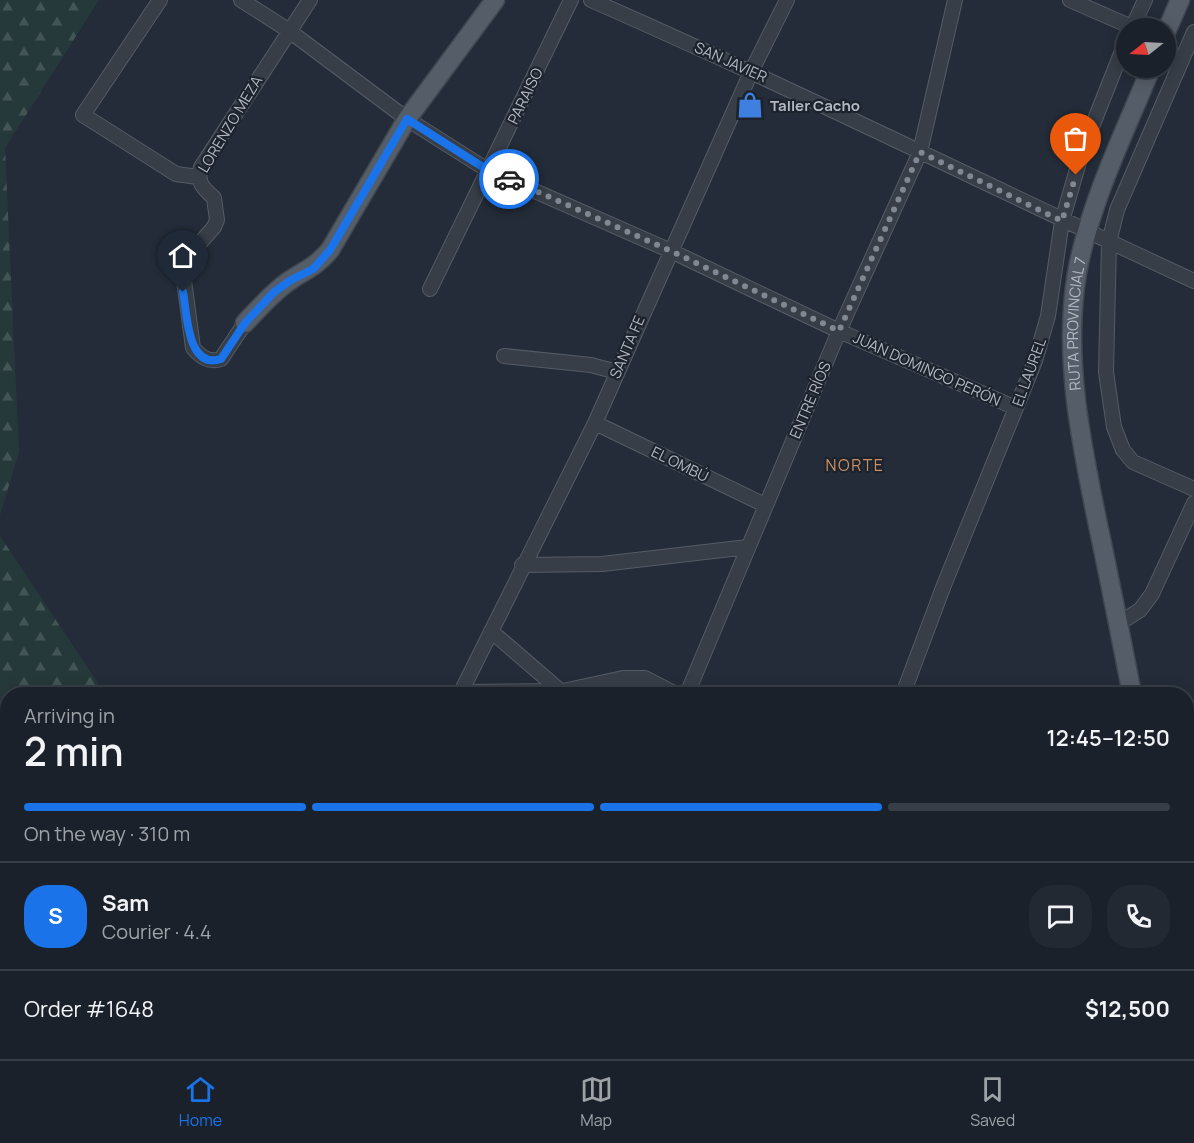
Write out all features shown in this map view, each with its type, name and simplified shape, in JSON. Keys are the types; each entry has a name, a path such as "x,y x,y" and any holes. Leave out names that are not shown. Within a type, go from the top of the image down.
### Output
{"main road":[{"path":"245,323 274,292 313,269 330,250 407,119 495,0"},
{"path":"1172,18 1180,0"},
{"name":"RUTA PROVINCIAL 7","path":"1131,687 1084,454 1075,397 1072,332 1077,274 1087,233 1147,78"}],"street":[{"path":"160,0 83,115 176,174 198,177"},
{"name":"JUAN DOMINGO PERÓN","path":"242,0 288,30 407,119 489,171 671,251 839,331 1016,408"},
{"name":"LORENZO MEZA","path":"245,323 221,359 215,361 201,357 193,348 183,273 186,259 214,227 217,220 214,198 202,188 198,177 201,167 288,30 310,0"},
{"name":"PARAISO","path":"430,289 571,0"},
{"name":"SAN JAVIER","path":"591,0 752,70 1087,233 1194,281"},
{"name":"SANTA FE","path":"462,687 595,423 752,70 787,0"},
{"name":"ENTRE RÍOS","path":"690,687 839,331 920,152 955,0"},
{"path":"1070,0 1116,20"},
{"path":"1137,18 1145,0"},
{"path":"1194,32 1190,52 1117,210 1109,242 1106,372 1114,427 1123,450 1133,462 1194,489"},
{"name":"EL LAUREL","path":"906,687 944,585 1035,361 1048,316 1062,221 1082,152 1116,66"},
{"path":"504,356 591,365 617,372"},
{"name":"EL OMBÚ","path":"595,423 765,506"},
{"path":"1119,624 1140,610 1152,594 1194,503"},
{"path":"522,565 602,564 748,547"},
{"path":"491,631 557,687"},
{"path":"588,687 623,678 645,678 662,687"}],"green space":[{"path":"0,0 99,0 5,148 19,452 0,515"},
{"path":"0,536 100,687 0,687"}],"way so far":[{"path":"509,179 671,251 839,331 920,152 1062,221 1076,175"}],"place":[{"name":"Taller Cacho","path":"750,105"}],"district":[{"name":"NORTE","path":"855,465"}],"route":[{"path":"183,292 193,348 201,357 215,361 221,359 245,323 274,292 313,269 330,250 407,119 489,171 509,179"}]}
